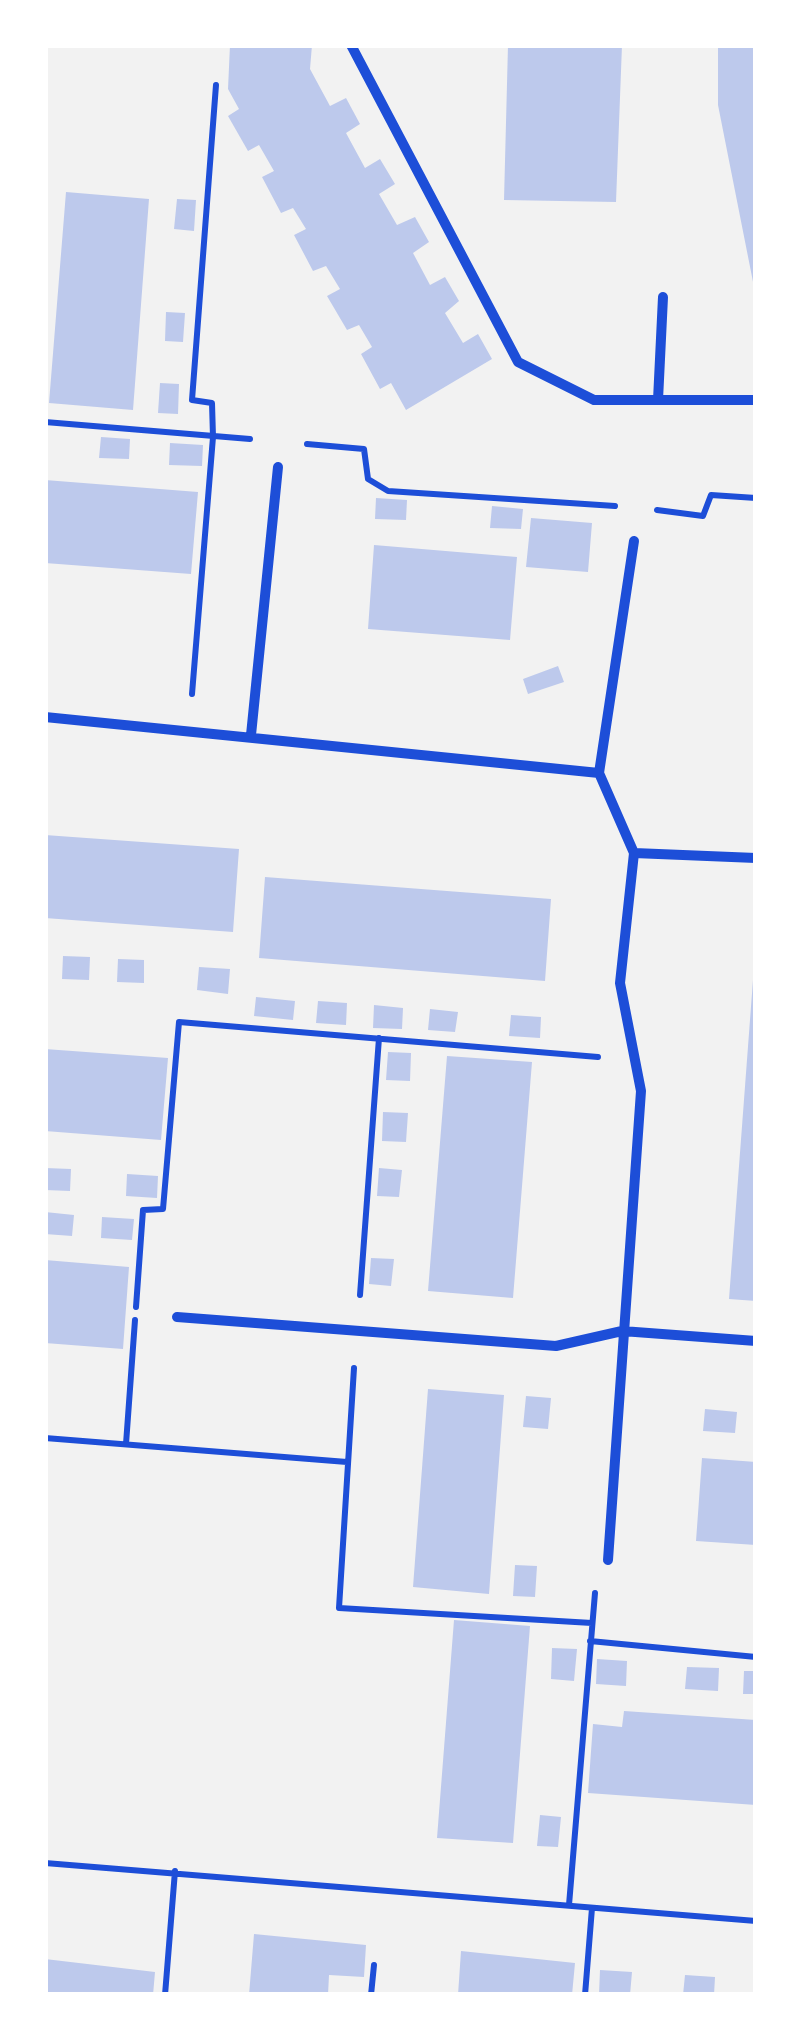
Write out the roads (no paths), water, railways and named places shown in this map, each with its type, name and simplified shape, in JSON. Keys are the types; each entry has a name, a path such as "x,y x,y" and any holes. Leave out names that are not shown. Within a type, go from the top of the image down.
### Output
{"street":[{"path":"352,45 518,362 594,400 756,400"},
{"path":"658,400 663,297"},
{"path":"251,736 278,467"},
{"path":"608,1560 640,1092 620,983 634,853 599,773 634,541"},
{"path":"45,717 599,773"},
{"path":"634,853 756,858"},
{"path":"177,1317 556,1346 622,1331 756,1341"}]}
